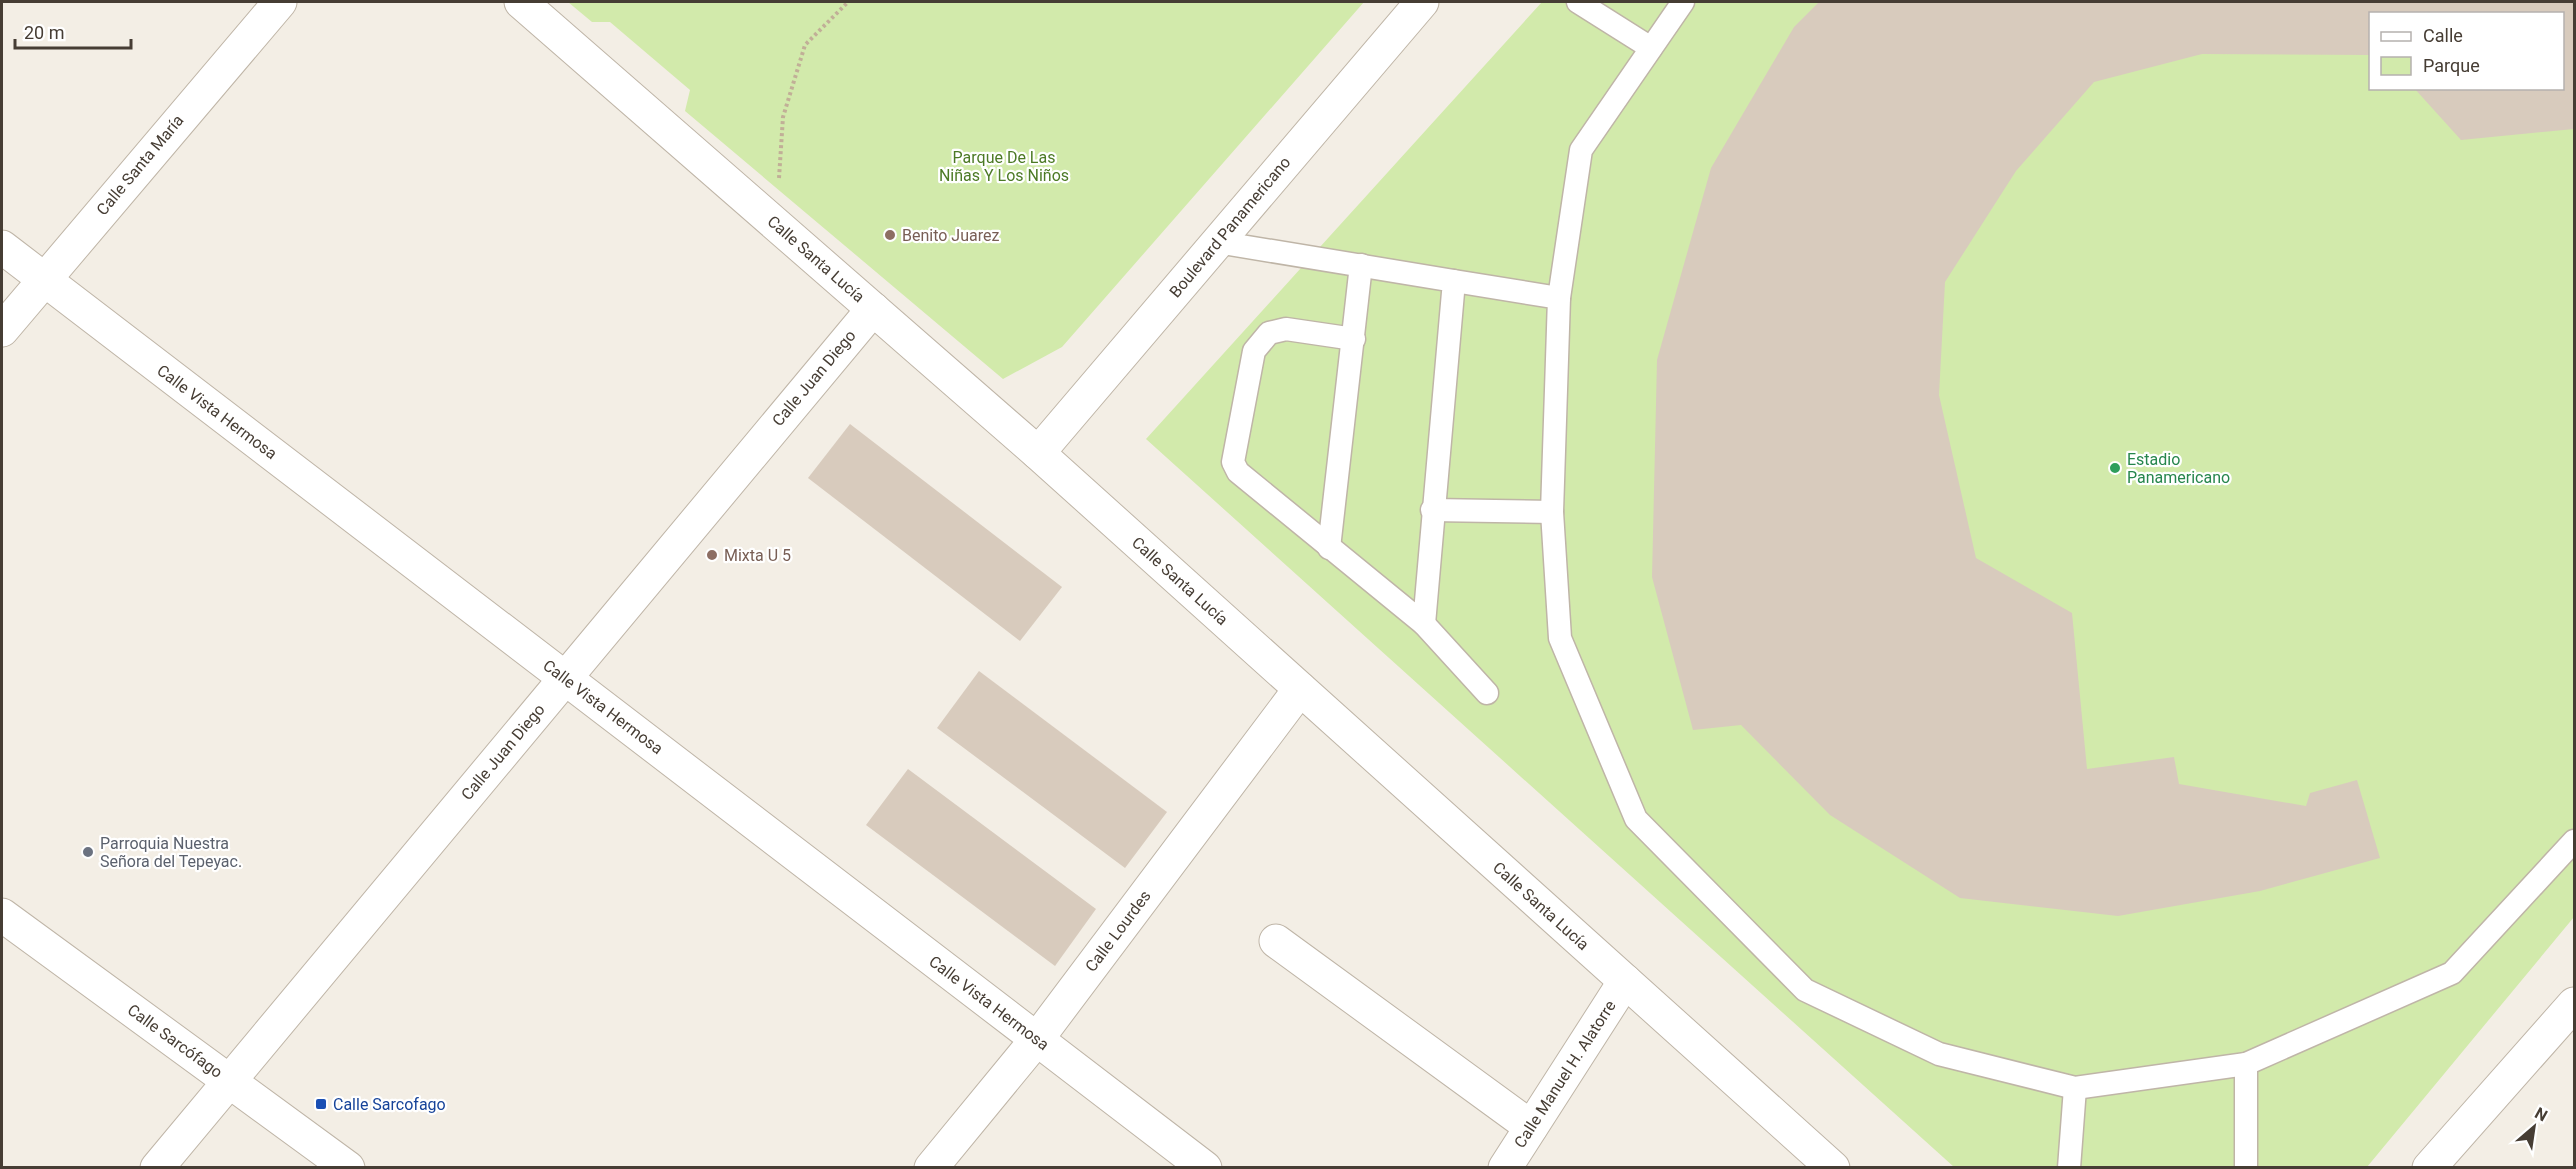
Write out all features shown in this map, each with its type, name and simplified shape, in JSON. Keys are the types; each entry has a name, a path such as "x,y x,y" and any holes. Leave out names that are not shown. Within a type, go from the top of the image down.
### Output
{"street":[{"name":"Calle Santa María","path":"2,330 280,2"},
{"name":"Calle Santa Lucía","path":"521,2 1038,453 1833,1167"},
{"name":"Boulevard Panamericano","path":"1038,453 1422,2"},
{"name":"Calle Vista Hermosa","path":"2,247 1205,1167"},
{"name":"Calle Juan Diego","path":"157,1167 873,309"},
{"name":"Calle Lourdes","path":"931,1167 1037,1039 1300,689"},
{"name":"Calle Sarcófago","path":"2,915 348,1167"},
{"path":"1276,941 1531,1127"},
{"name":"Calle Manuel H. Alatorre","path":"1505,1167 1625,981"},
{"path":"2429,1167 2574,1004"}],"lane":[{"path":"1578,2 1651,48"},
{"path":"1683,2 1581,150 1559,298 1552,513 1560,638 1636,819 1805,990 1940,1054 2075,1088 2246,1064 2451,973 2574,841"},
{"path":"1217,242 1559,298"},
{"path":"1329,548 1361,265"},
{"path":"1424,624 1432,510 1454,281"},
{"path":"1354,339 1286,329 1269,333 1254,351 1233,462 1238,472 1424,624 1487,693"},
{"path":"1432,510 1552,513"},
{"path":"2246,1064 2247,1167"},
{"path":"2069,1167 2075,1088"}],"path":[{"path":"783,231 778,198 783,117 805,45 848,2"}],"green space":[{"name":"Parque De Las Niñas Y Los Niños","path":"568,2 1364,2 1062,347 1003,379 685,111 690,90 610,22 592,22"},
{"path":"1542,2 2574,2 2574,917 2367,1167 1954,1167 1146,439"}],"building":[{"path":"1819,2 2574,2 2574,129 2461,140 2416,90 2564,90 2564,12 2369,12 2369,55 2202,54 2094,82 2016,171 1945,282 1939,395 1976,558 2072,613 2087,769 2174,757 2179,784 2306,806 2310,793 2357,780 2380,858 2260,891 2118,916 1960,898 1830,815 1741,725 1693,730 1652,577 1657,360 1711,168 1794,27"},
{"path":"850,424 1062,587 1020,641 808,478"},
{"path":"979,671 1167,812 1125,868 937,728"},
{"path":"908,769 1096,909 1055,966 866,825"}],"place":[{"name":"Benito Juarez","path":"890,235"},
{"name":"Estadio Panamericano","path":"2115,468"},
{"name":"Mixta U 5","path":"712,555"},
{"name":"Parroquia Nuestra Señora del Tepeyac.","path":"88,852"},
{"name":"Calle Sarcofago","path":"321,1104"}]}
